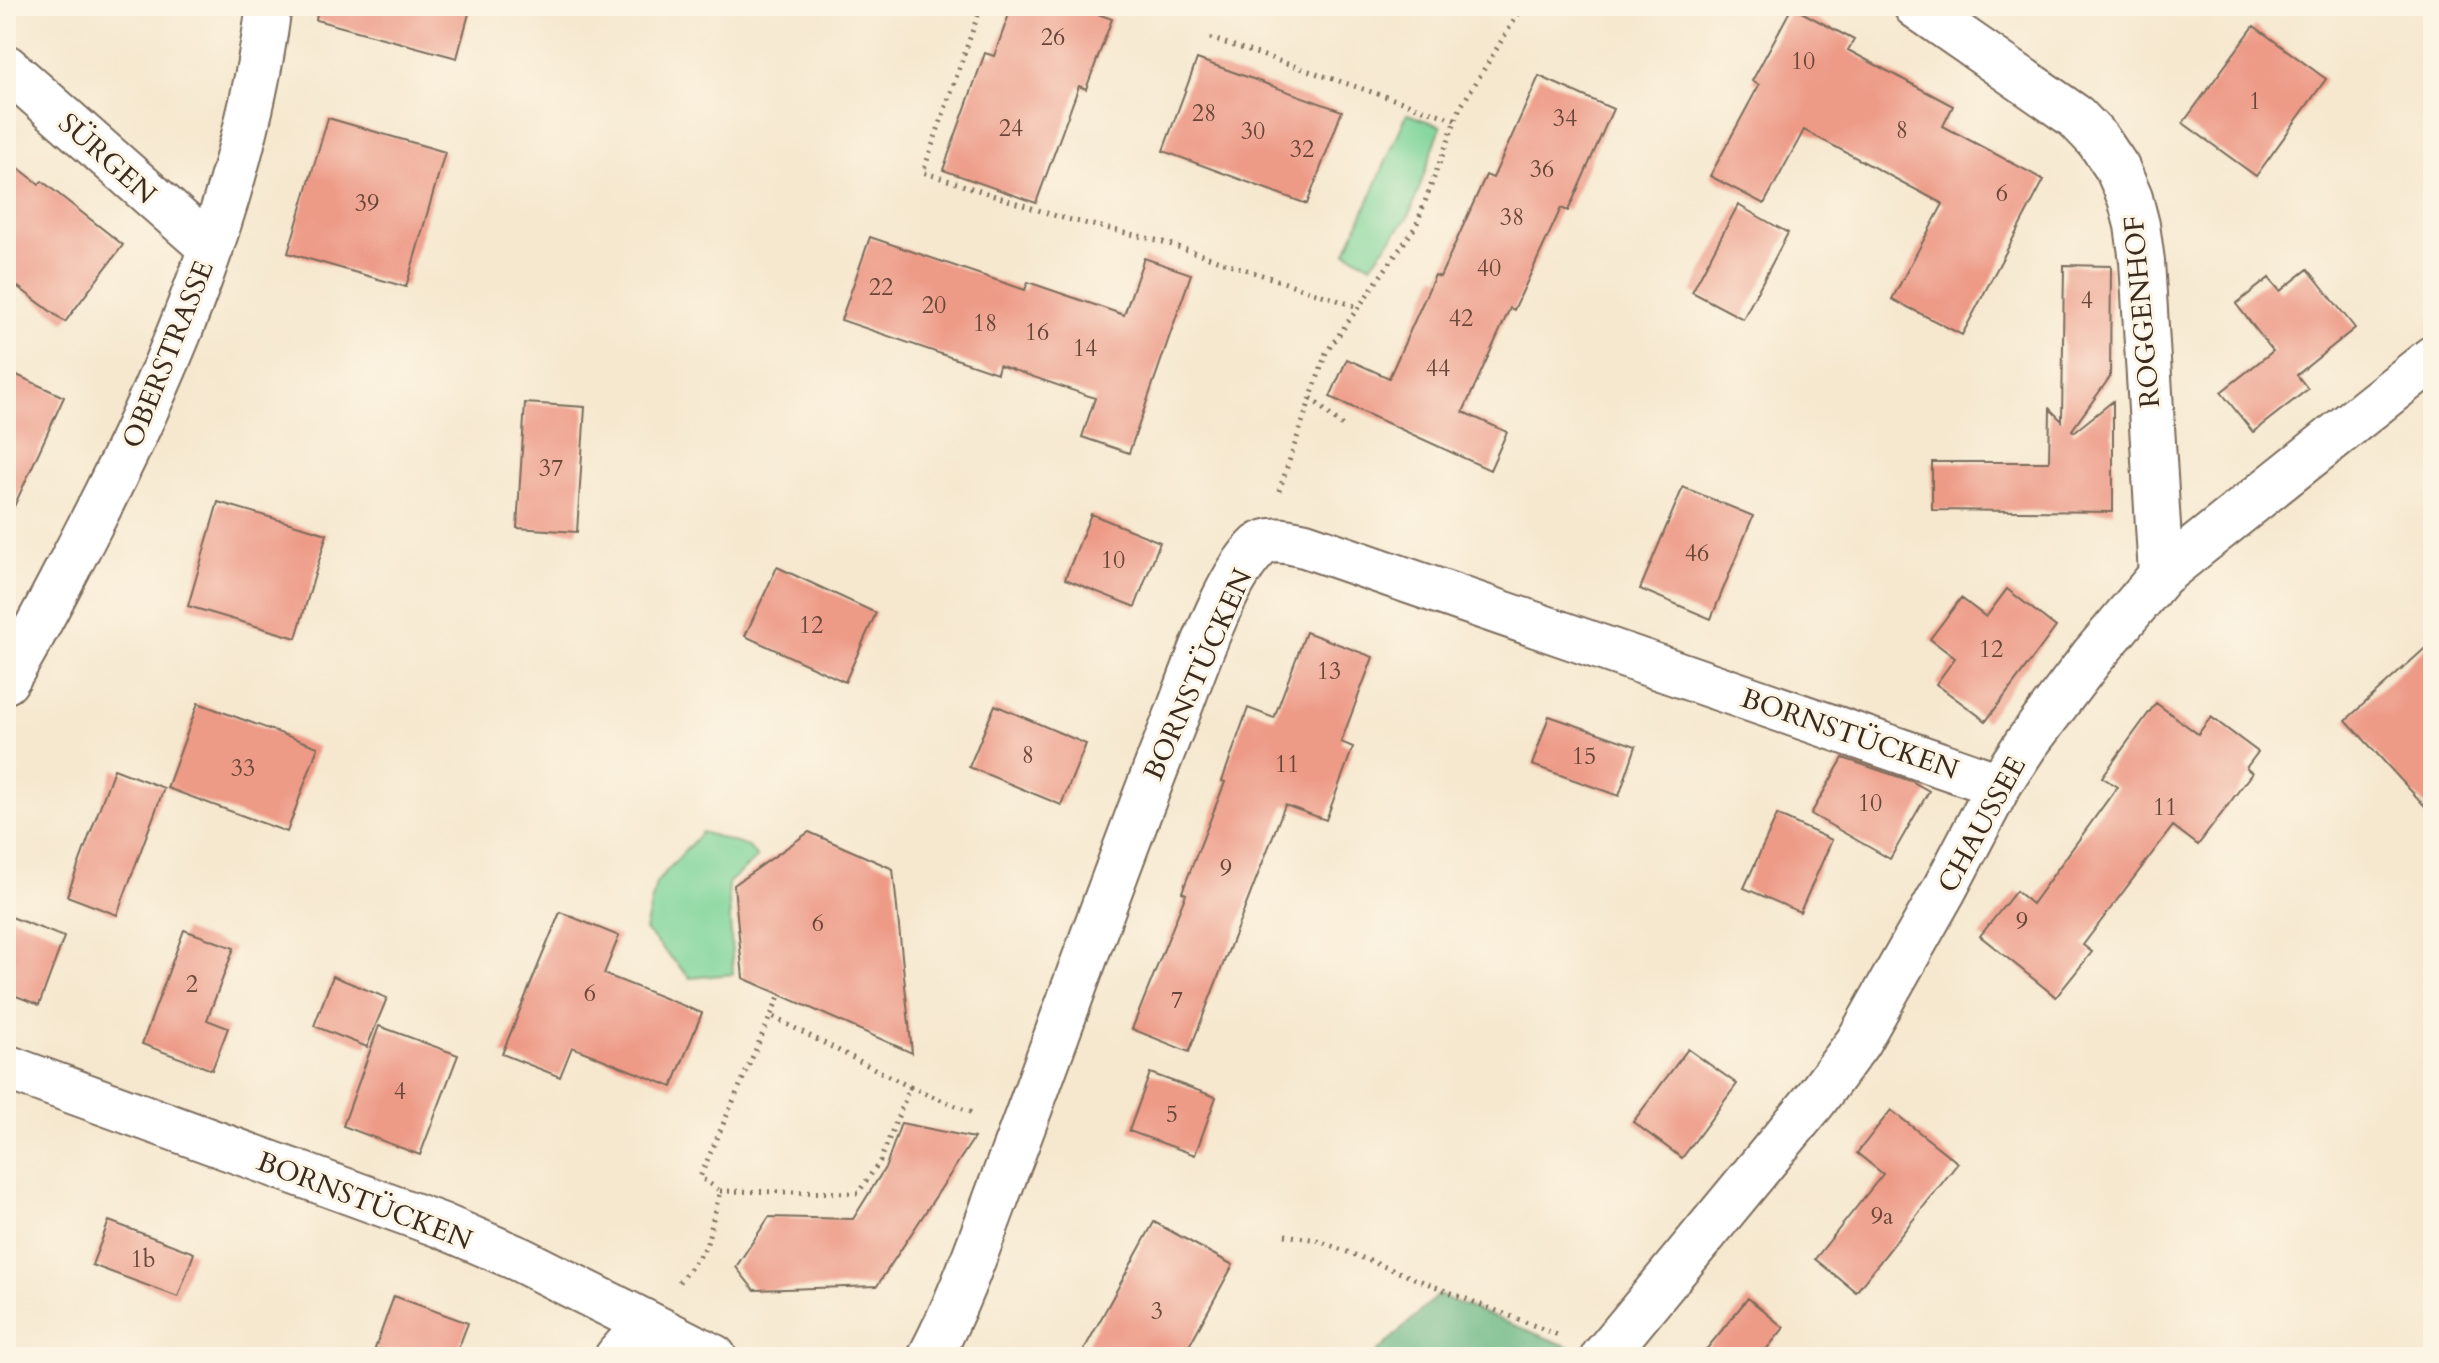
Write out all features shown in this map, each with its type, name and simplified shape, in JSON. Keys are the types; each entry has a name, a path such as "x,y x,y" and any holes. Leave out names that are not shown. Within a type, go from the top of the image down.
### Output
{"street":[{"name":"OBERSTRASSE","path":"6,681 53,597 142,421 179,336 211,248 260,72 269,6"},
{"name":"ROGGENHOF","path":"1916,6 2076,117 2098,140 2123,183 2137,225 2142,261 2161,575"},
{"name":"SÜRGEN","path":"6,67 211,248"},
{"name":"CHAUSSEE","path":"1603,1357 1815,1100 1858,1042 1936,905 1999,785 2092,657 2161,575 2433,358"},
{"name":"BORNSTÜCKEN","path":"930,1357 946,1326 980,1240 1122,851 1211,629 1232,583 1261,544 1279,540 1305,545 1999,785"},
{"name":"BORNSTÜCKEN","path":"6,1067 440,1225 519,1259 714,1357"},
{"path":"617,1357 646,1324"}],"path":[{"path":"1261,544 1326,353 1416,226 1460,108 1523,6"},
{"path":"978,15 923,172 1059,217 1160,241 1358,307"},
{"path":"1210,38 1456,120"},
{"path":"1311,398 1342,426"},
{"path":"780,994 700,1177 720,1191 858,1193 880,1161 910,1087"},
{"path":"771,1016 910,1087 983,1117"},
{"path":"646,1324 706,1247 720,1191"},
{"path":"1285,1235 1317,1240 1564,1337"}],"green space":[{"path":"1407,114 1441,126 1410,214 1371,265 1346,252"},
{"path":"702,832 749,847 757,858 728,883 733,974 690,978 645,930 656,883"},
{"path":"1438,1295 1577,1350 1571,1357 1372,1357"}],"building":[{"path":"318,6 471,6 457,58 316,20"},
{"path":"1012,6 1076,6 1112,19 1086,89 1079,86 1036,203 943,170 985,53 994,56"},
{"path":"1792,7 1854,40 1848,50 1953,106 1943,126 2044,180 1962,335 1892,299 1943,204 1804,130 1764,204 1710,176 1759,85 1752,81"},
{"path":"2254,26 2326,79 2256,176 2183,123"},
{"path":"1197,59 1342,111 1307,204 1163,151"},
{"path":"1539,76 1613,109 1568,211 1561,208 1514,310 1510,308 1463,412 1507,432 1490,470 1330,397 1347,359 1389,378 1435,275 1440,277 1486,175 1493,178"},
{"path":"328,118 445,152 406,287 288,253"},
{"path":"6,158 39,184 42,181 123,245 65,322 6,278"},
{"path":"1738,205 1788,233 1743,319 1692,292"},
{"path":"870,237 1025,290 1028,282 1124,315 1144,258 1191,274 1129,453 1082,437 1095,398 999,365 997,373 841,320"},
{"path":"2064,265 2111,266 2110,377 2072,430 2074,432 2113,401 2113,512 1932,510 1932,462 2049,462 2050,409 2062,421"},
{"path":"2308,269 2355,328 2297,375 2308,389 2253,432 2221,392 2273,351 2236,304 2269,278 2280,291"},
{"path":"6,370 64,397 6,524"},
{"path":"525,403 585,407 577,532 517,528"},
{"path":"1683,487 1753,516 1711,619 1640,589"},
{"path":"218,502 327,534 296,638 188,606"},
{"path":"1091,514 1160,542 1135,607 1065,579"},
{"path":"777,567 876,613 845,682 745,636"},
{"path":"2007,589 2056,627 1986,721 1936,684 1955,658 1930,639 1961,598 1986,617"},
{"path":"1306,632 1373,657 1341,742 1353,747 1326,820 1285,805 1189,1052 1132,1029 1186,894 1182,892 1225,782 1222,781 1248,708 1274,718"},
{"path":"2433,641 2433,815 2346,720"},
{"path":"198,703 318,747 287,832 167,788"},
{"path":"2156,703 2198,734 2211,717 2258,752 2246,768 2252,773 2198,845 2173,826 2083,945 2092,952 2056,997 1980,936 2016,891 2032,904 2117,787 2102,777"},
{"path":"995,705 1086,744 1061,805 969,767"},
{"path":"1549,716 1636,746 1619,796 1532,765"},
{"path":"1843,758 1911,781 1929,791 1890,859 1811,814"},
{"path":"114,769 164,788 117,915 67,896"},
{"path":"1777,815 1832,840 1800,912 1744,888"},
{"path":"809,832 893,869 912,1053 743,978 734,885"},
{"path":"560,912 619,936 604,974 702,1013 672,1087 572,1047 560,1077 502,1054"},
{"path":"6,915 64,937 39,1005 6,992"},
{"path":"184,930 234,948 207,1020 228,1028 212,1070 142,1044"},
{"path":"333,976 387,998 367,1047 314,1026"},
{"path":"379,1026 458,1055 420,1155 343,1126"},
{"path":"1688,1049 1737,1084 1682,1158 1633,1122"},
{"path":"1150,1073 1216,1097 1195,1155 1129,1131"},
{"path":"1891,1110 1958,1163 1856,1292 1815,1259 1883,1174 1857,1153"},
{"path":"901,1123 974,1138 877,1286 754,1290 736,1267 769,1217 853,1219 886,1166"},
{"path":"109,1221 194,1253 178,1297 92,1265"},
{"path":"1154,1222 1233,1265 1183,1357 1080,1357"},
{"path":"394,1296 468,1323 455,1357 372,1357"},
{"path":"1748,1298 1784,1328 1760,1357 1700,1357"}]}
